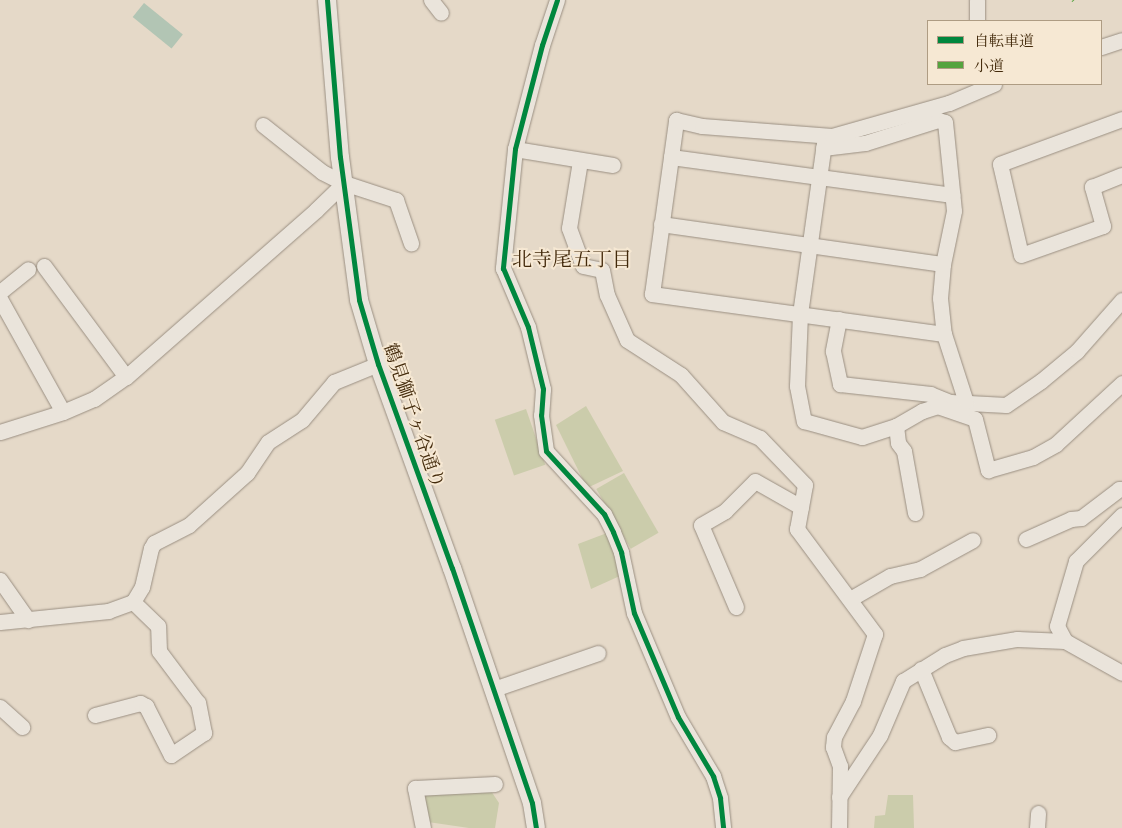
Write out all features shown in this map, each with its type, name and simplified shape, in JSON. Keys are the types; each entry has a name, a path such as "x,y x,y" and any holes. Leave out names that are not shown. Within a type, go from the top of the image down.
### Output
{"street":[{"name":"鶴見獅子ヶ谷通り","path":"326,0 344,183 359,300 378,364 494,689 532,803 536,828"},
{"path":"432,0 441,13"},
{"path":"557,0 542,45 515,149 503,268 528,327 543,389 541,415 546,451 604,514 613,532 621,552 634,614 678,717 713,776 720,798 723,828"},
{"path":"977,0 977,20"},
{"path":"1102,47 1122,40"},
{"path":"824,142 931,108 986,85"},
{"path":"1122,119 1000,164 1021,255 1103,226 1092,187 1122,175"},
{"path":"944,334 652,294 676,120 702,126 824,142 865,143 938,120 945,122 954,211 943,264 940,298 944,334 951,404"},
{"path":"263,124 322,172 344,183 396,200 411,243"},
{"path":"824,142 800,314 797,386 804,421 862,437 896,426 922,411 951,404 1006,405 1041,381 1077,351 1122,300"},
{"path":"515,149 613,165"},
{"path":"671,157 952,195"},
{"path":"580,161 569,228 583,266 602,270 606,295 627,340 681,375 723,422 760,438 805,485 797,529 875,634 853,701 834,737 833,747 840,766 839,828"},
{"path":"0,432 63,412 94,398 126,377 344,183"},
{"path":"661,224 943,264"},
{"path":"44,266 126,377"},
{"path":"0,292 28,269"},
{"path":"0,299 63,412"},
{"path":"839,319 833,351 840,384 930,394 951,404 975,419 988,470 1032,457 1056,444 1122,383"},
{"path":"0,622 108,611 133,602 142,587 151,548 154,543 189,525 211,506 247,473 268,442 302,420 334,382 378,364"},
{"path":"896,426 898,444 904,451 915,513"},
{"path":"736,607 701,525 725,511 755,481 801,507"},
{"path":"1026,539 1071,519 1082,518 1119,489 1122,489"},
{"path":"1065,641 1057,626 1076,562 1122,515"},
{"path":"850,599 890,576 920,569 973,540"},
{"path":"0,580 28,620"},
{"path":"95,715 140,703 146,706 171,754 204,733 198,703 159,651 158,626 133,602"},
{"path":"839,796 880,734 904,681 945,655 963,648 1017,639 1065,641 1122,673"},
{"path":"494,689 598,653"},
{"path":"921,669 949,737 955,742 988,735"},
{"path":"0,707 22,727"},
{"path":"423,828 415,788 495,784"},
{"path":"1037,828 1038,812"}],"shaded area":[{"path":"144,3 183,34 172,48 133,17"},
{"path":"586,406 623,471 587,488 556,425"},
{"path":"526,409 545,465 514,476 495,420"},
{"path":"624,473 658,533 631,549 596,489"},
{"path":"607,533 622,575 591,589 578,544"},
{"path":"491,791 499,803 495,828 469,828 428,822 421,794"},
{"path":"888,795 913,795 914,828 874,828 875,816 885,815"}],"cycle path":[{"path":"327,0 340,157 359,300 378,364 452,568 532,803 536,828"},
{"path":"557,0 542,45 515,149 503,268 528,327 543,389 541,415 546,451 604,514 613,532 621,552 634,613 678,717 713,776 720,798 723,828"}],"district":[{"name":"北寺尾五丁目","path":"572,259"}]}
